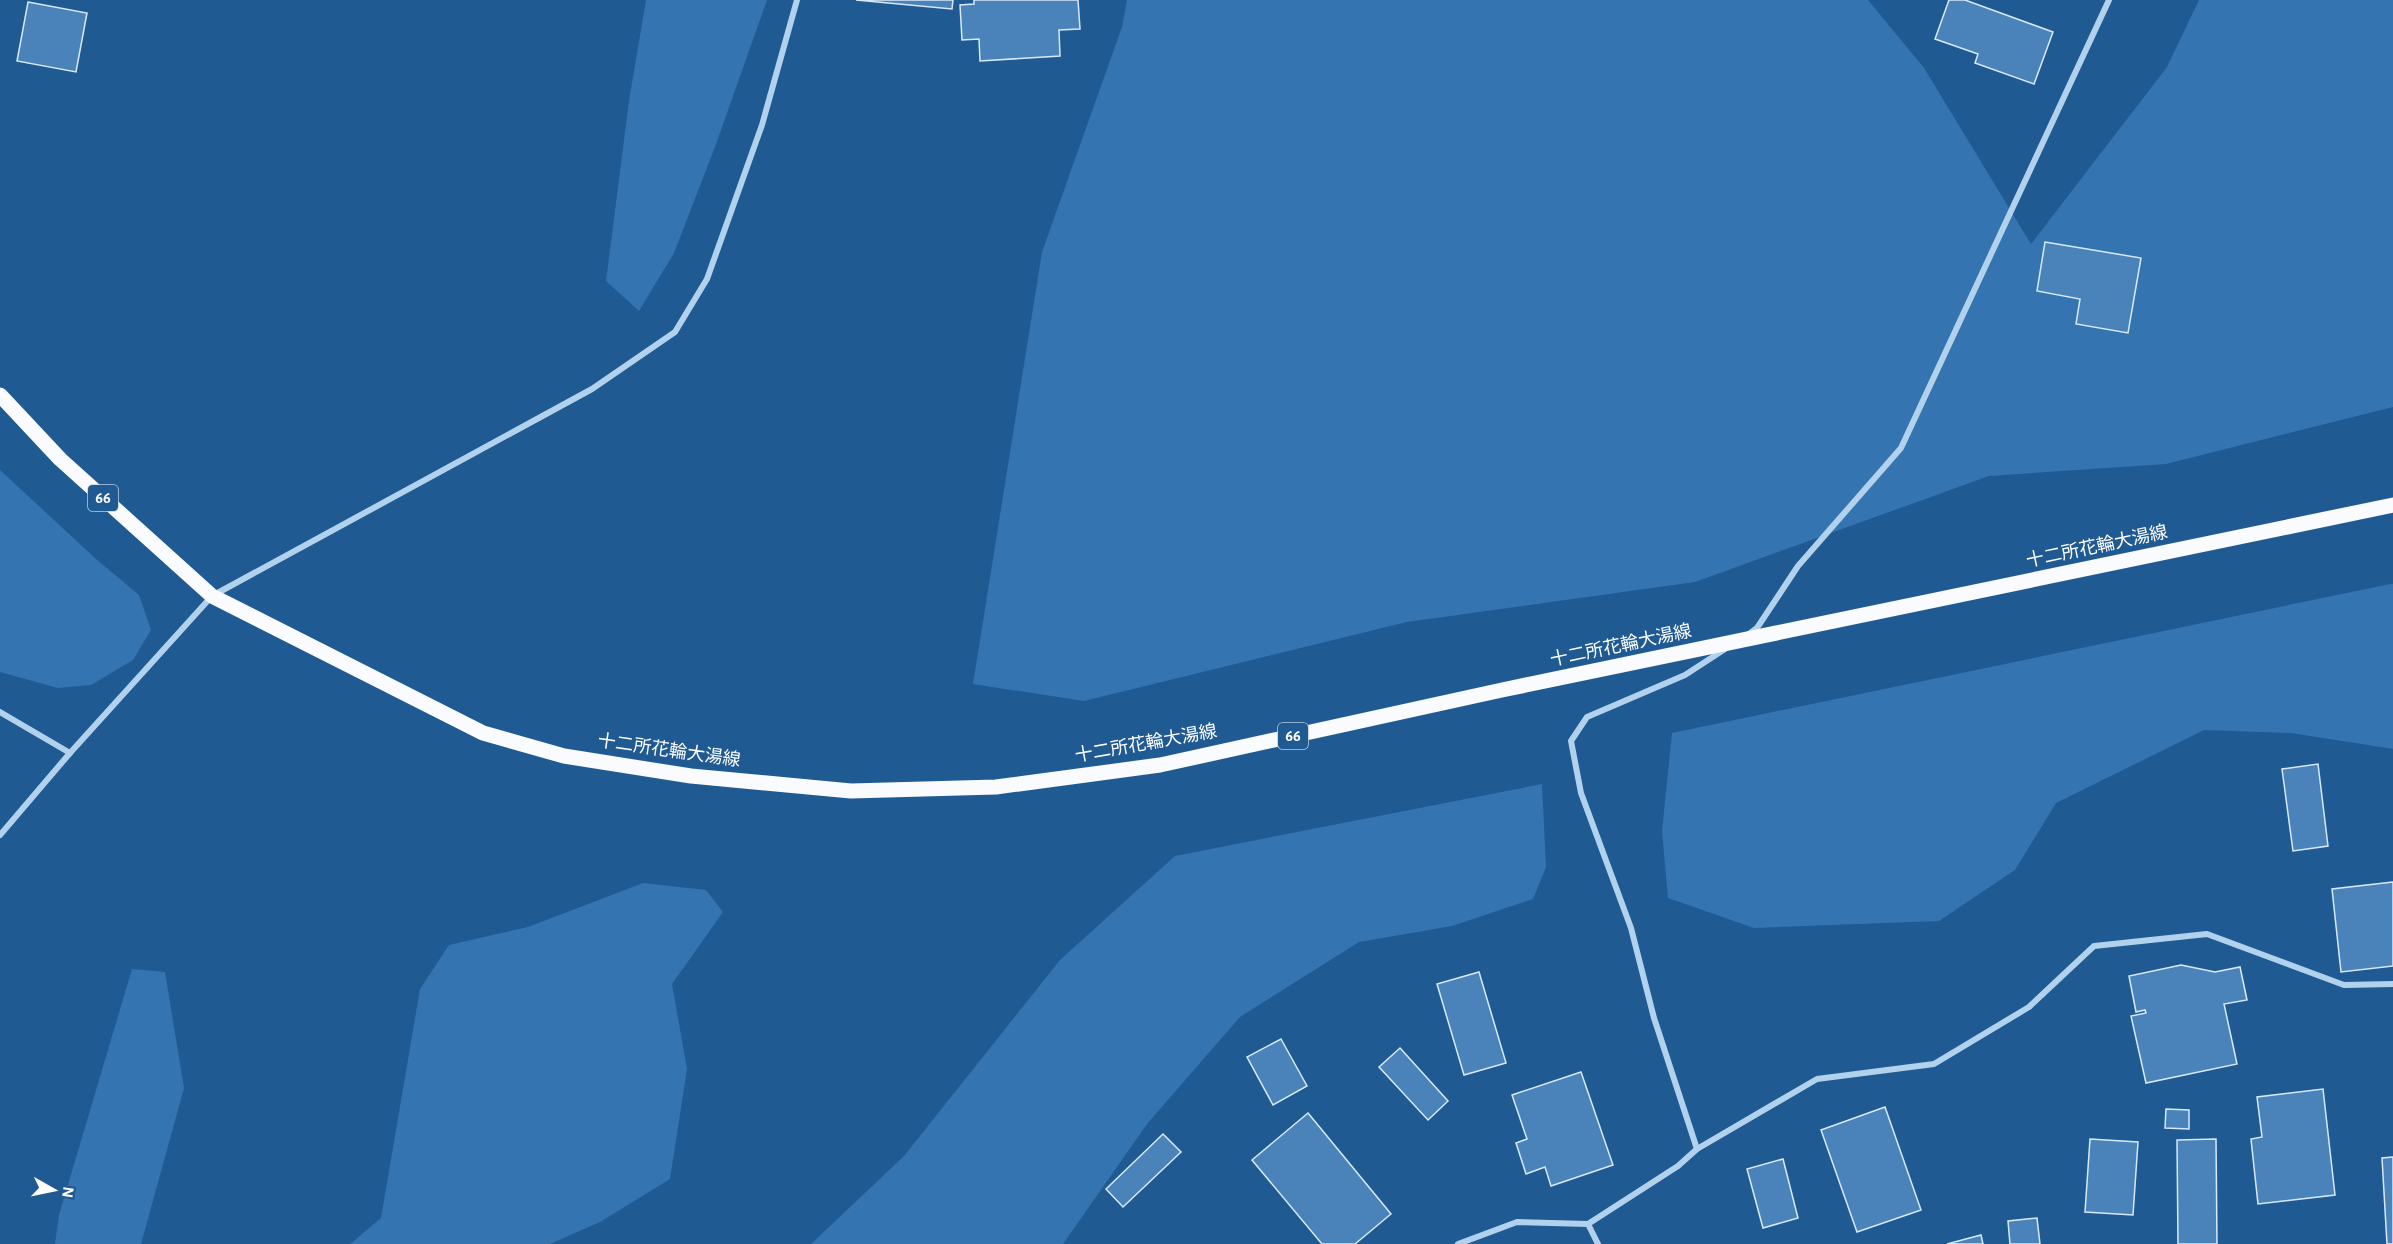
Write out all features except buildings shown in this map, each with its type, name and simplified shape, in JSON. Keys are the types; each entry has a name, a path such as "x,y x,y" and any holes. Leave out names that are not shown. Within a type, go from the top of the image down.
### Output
{"main road":[{"name":"十二所花輪大湯線","path":"0,395 60,459 212,596 483,733 564,756 645,769 691,776 851,791 996,787 1160,765 1502,690 2393,505"}],"street":[{"path":"0,835 70,753 212,596 592,389 675,332 707,279 762,125 797,0"},
{"path":"1697,1149 1654,1018 1631,928 1581,793 1571,741 1587,717 1685,675 1757,628 1798,566 1902,448 2109,0"},
{"path":"0,712 70,753"},
{"path":"1458,1244 1517,1222 1588,1224 1678,1166 1697,1149 1817,1079 1934,1064 2030,1007 2094,946 2207,933 2344,985 2393,984"},
{"path":"1588,1224 1598,1244"}],"shaded area":[{"path":"646,0 767,0 715,147 674,253 639,311 606,281 629,101"},
{"path":"1127,0 1868,0 1924,68 2031,244 2167,67 2199,0 2393,0 2393,407 2166,464 1989,476 1695,582 1407,622 1084,701 973,684 1042,252 1122,27"},
{"path":"0,470 96,559 139,595 151,630 133,660 91,685 58,688 0,672"},
{"path":"2393,584 2393,749 2291,733 2204,730 2056,803 2015,870 1939,921 1754,928 1668,898 1662,831 1672,733"},
{"path":"1542,784 1546,867 1533,899 1452,926 1359,942 1240,1017 1147,1124 1063,1244 811,1244 904,1156 1060,960 1175,856"},
{"path":"643,883 706,890 723,912 672,984 687,1069 670,1179 600,1222 550,1244 350,1244 381,1218 420,989 449,945 528,927"},
{"path":"132,969 165,972 184,1088 141,1244 55,1244 59,1215"}]}
